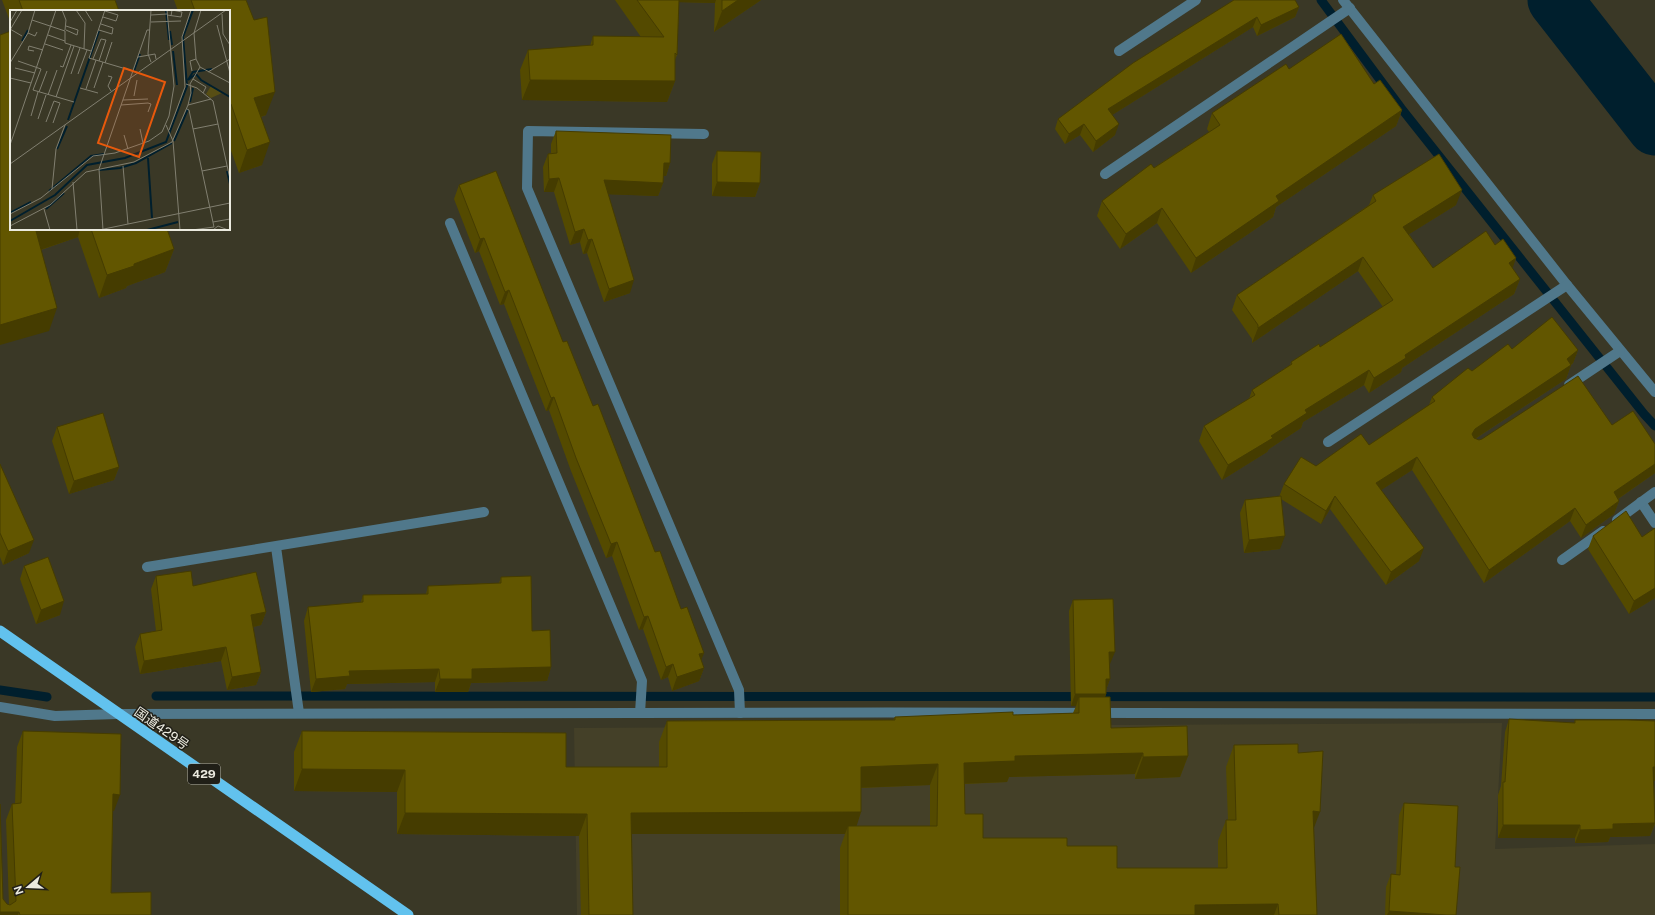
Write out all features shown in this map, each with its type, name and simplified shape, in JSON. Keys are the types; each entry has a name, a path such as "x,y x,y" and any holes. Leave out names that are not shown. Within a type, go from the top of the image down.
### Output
{"highway":[{"name":"国道429号","path":"0,632 408,915"}],"street":[{"path":"1119,51 1196,0"},
{"path":"1105,174 1326,24 1345,7 1620,351 1655,392"},
{"path":"704,134 528,131 527,188 739,690 740,708"},
{"path":"450,223 639,673 642,681 640,709"},
{"path":"1328,442 1567,285"},
{"path":"1559,391 1620,351"},
{"path":"1562,560 1655,492"},
{"path":"1641,502 1655,522"},
{"path":"147,567 484,512"},
{"path":"276,547 299,713"},
{"path":"0,707 56,716 117,714 740,708 1655,714"}],"shaded area":[{"path":"1502,723 1495,849 1655,844 1655,915 577,915 574,728"}],"building":[{"path":"19,0 115,0 119,10 23,10"},
{"path":"191,0 246,0 254,20 267,17 275,92 254,98 270,142 247,150 230,104 230,10 195,10"},
{"path":"637,0 679,0 677,55 675,53 675,81 530,80 528,50 593,45 593,36 664,37"},
{"path":"722,0 738,0 722,11"},
{"path":"1234,0 1295,0 1299,7 1261,25 1257,17 1108,109 1119,124 1096,141 1084,124 1069,134 1058,119 1133,63"},
{"path":"10,31 10,230 40,230 36,231 57,308 0,325 0,35"},
{"path":"1341,34 1374,84 1380,80 1402,110 1276,196 1279,201 1196,258 1162,208 1126,234 1102,201 1151,164 1154,168 1220,125 1212,113 1286,64 1289,69"},
{"path":"556,131 671,135 670,163 664,163 663,183 604,180 634,280 609,289 592,239 588,240 584,229 575,232 559,178 549,179 548,154 557,153"},
{"path":"717,151 761,152 760,183 717,182"},
{"path":"1439,154 1462,190 1403,227 1433,268 1486,231 1495,245 1503,239 1516,258 1509,263 1520,279 1405,355 1406,358 1374,378 1369,370 1305,410 1307,413 1271,436 1273,438 1228,465 1204,426 1255,395 1252,390 1292,364 1291,362 1319,344 1320,347 1393,300 1363,257 1258,328 1258,325 1237,295 1376,201 1373,195"},
{"path":"496,171 563,342 567,341 593,406 598,404 655,552 660,551 681,609 687,607 704,653 699,654 704,668 677,677 673,664 666,667 648,616 644,617 617,542 611,544 576,458 554,397 551,398 509,290 505,292 484,238 480,239 459,185"},
{"path":"91,230 167,230 174,249 134,264 134,266 107,275"},
{"path":"1552,317 1578,350 1567,359 1571,365 1475,429 1472,434 1474,438 1479,440 1482,439 1578,376 1612,425 1633,411 1655,444 1655,464 1614,492 1619,501 1586,525 1575,508 1489,570 1417,457 1376,483 1424,548 1391,572 1335,496 1326,511 1284,484 1301,457 1316,466 1361,434 1369,445 1435,401 1432,397 1468,368 1472,371 1508,344 1512,349"},
{"path":"103,413 119,467 74,481 57,427"},
{"path":"0,464 34,540 8,551 0,533"},
{"path":"1281,496 1285,536 1249,540 1245,500"},
{"path":"1626,511 1642,537 1655,528 1655,588 1634,601 1593,536"},
{"path":"48,557 64,601 41,610 24,566"},
{"path":"191,571 193,586 256,572 266,612 251,615 261,672 232,677 226,647 144,661 140,634 162,630 156,576"},
{"path":"531,576 532,631 550,630 551,667 472,669 472,679 440,679 439,669 349,671 350,676 316,679 308,607 363,602 363,595 428,594 428,586 501,583 501,577"},
{"path":"1113,599 1115,652 1109,652 1110,679 1106,679 1106,694 1075,694 1073,600"},
{"path":"1079,697 1110,697 1111,728 1187,726 1188,756 1143,757 1143,753 1015,756 1015,761 964,763 965,814 983,814 983,838 1067,838 1067,846 1117,846 1117,868 1227,868 1226,820 1236,820 1234,745 1298,744 1298,753 1323,751 1320,812 1313,811 1317,915 1279,915 1278,904 1195,905 1195,915 848,915 848,826 937,826 938,764 861,767 861,812 631,813 633,915 589,915 587,814 405,813 405,770 302,769 302,731 566,733 566,767 667,767 667,721 895,720 895,717 1013,712 1013,715 1079,713"},
{"path":"1509,719 1575,723 1575,720 1655,721 1655,767 1653,767 1655,823 1613,824 1613,829 1580,830 1580,825 1503,825 1503,782 1505,782"},
{"path":"23,731 121,734 120,795 113,794 111,893 151,892 151,915 20,915 19,912 0,912 0,804 3,899 10,905 16,901 12,804 21,803"},
{"path":"1404,803 1458,806 1455,867 1460,867 1456,915 1389,911 1391,874 1400,875"}],"waterway":[{"path":"1321,0 1401,108 1655,426"},
{"path":"1555,0 1655,128"},
{"path":"0,690 47,697"},
{"path":"156,696 1655,697"}]}
